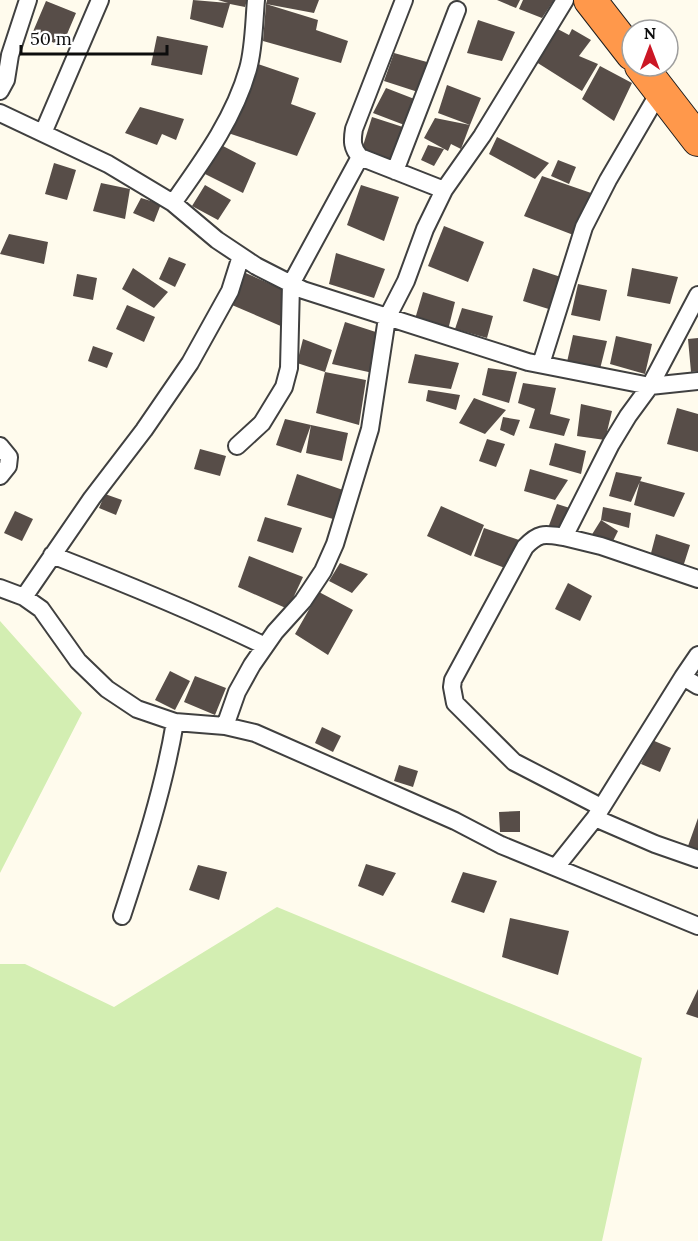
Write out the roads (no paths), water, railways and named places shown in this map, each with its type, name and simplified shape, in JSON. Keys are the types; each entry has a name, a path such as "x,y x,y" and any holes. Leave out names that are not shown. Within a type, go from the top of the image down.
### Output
{"highway":[{"path":"590,0 620,39"},
{"path":"650,78 698,140"}],"street":[{"path":"2,83 28,0"},
{"path":"43,133 100,0"},
{"path":"173,203 197,169 237,102 249,67 256,0"},
{"path":"404,0 354,129 352,138 354,149 360,157 444,190"},
{"path":"225,726 237,692 252,665 303,601 323,571 335,544 370,429 387,318 406,281 425,229 444,190 482,136 565,0"},
{"path":"395,171 458,10"},
{"path":"541,364 584,227 608,180 660,91"},
{"path":"0,113 108,164 173,203 217,240 256,266 303,290 541,364 650,386 698,381"},
{"path":"237,446 262,423 284,387 289,368 291,284 360,157"},
{"path":"24,597 92,498 144,430 190,363 230,291 241,256"},
{"path":"564,537 611,444 650,386 698,295"},
{"path":"0,446 9,457 8,466 0,476"},
{"path":"698,579 601,546 545,534 534,538 525,547 453,680 452,687 455,703 514,762 655,844 698,859"},
{"path":"52,555 164,599 265,646"},
{"path":"0,588 24,597 41,609 78,661 107,689 137,708 176,722 225,726 255,733 455,821 501,845 698,926"},
{"path":"556,867 598,812 698,655"},
{"path":"683,677 698,686"},
{"path":"122,916 167,771 176,722"}]}
